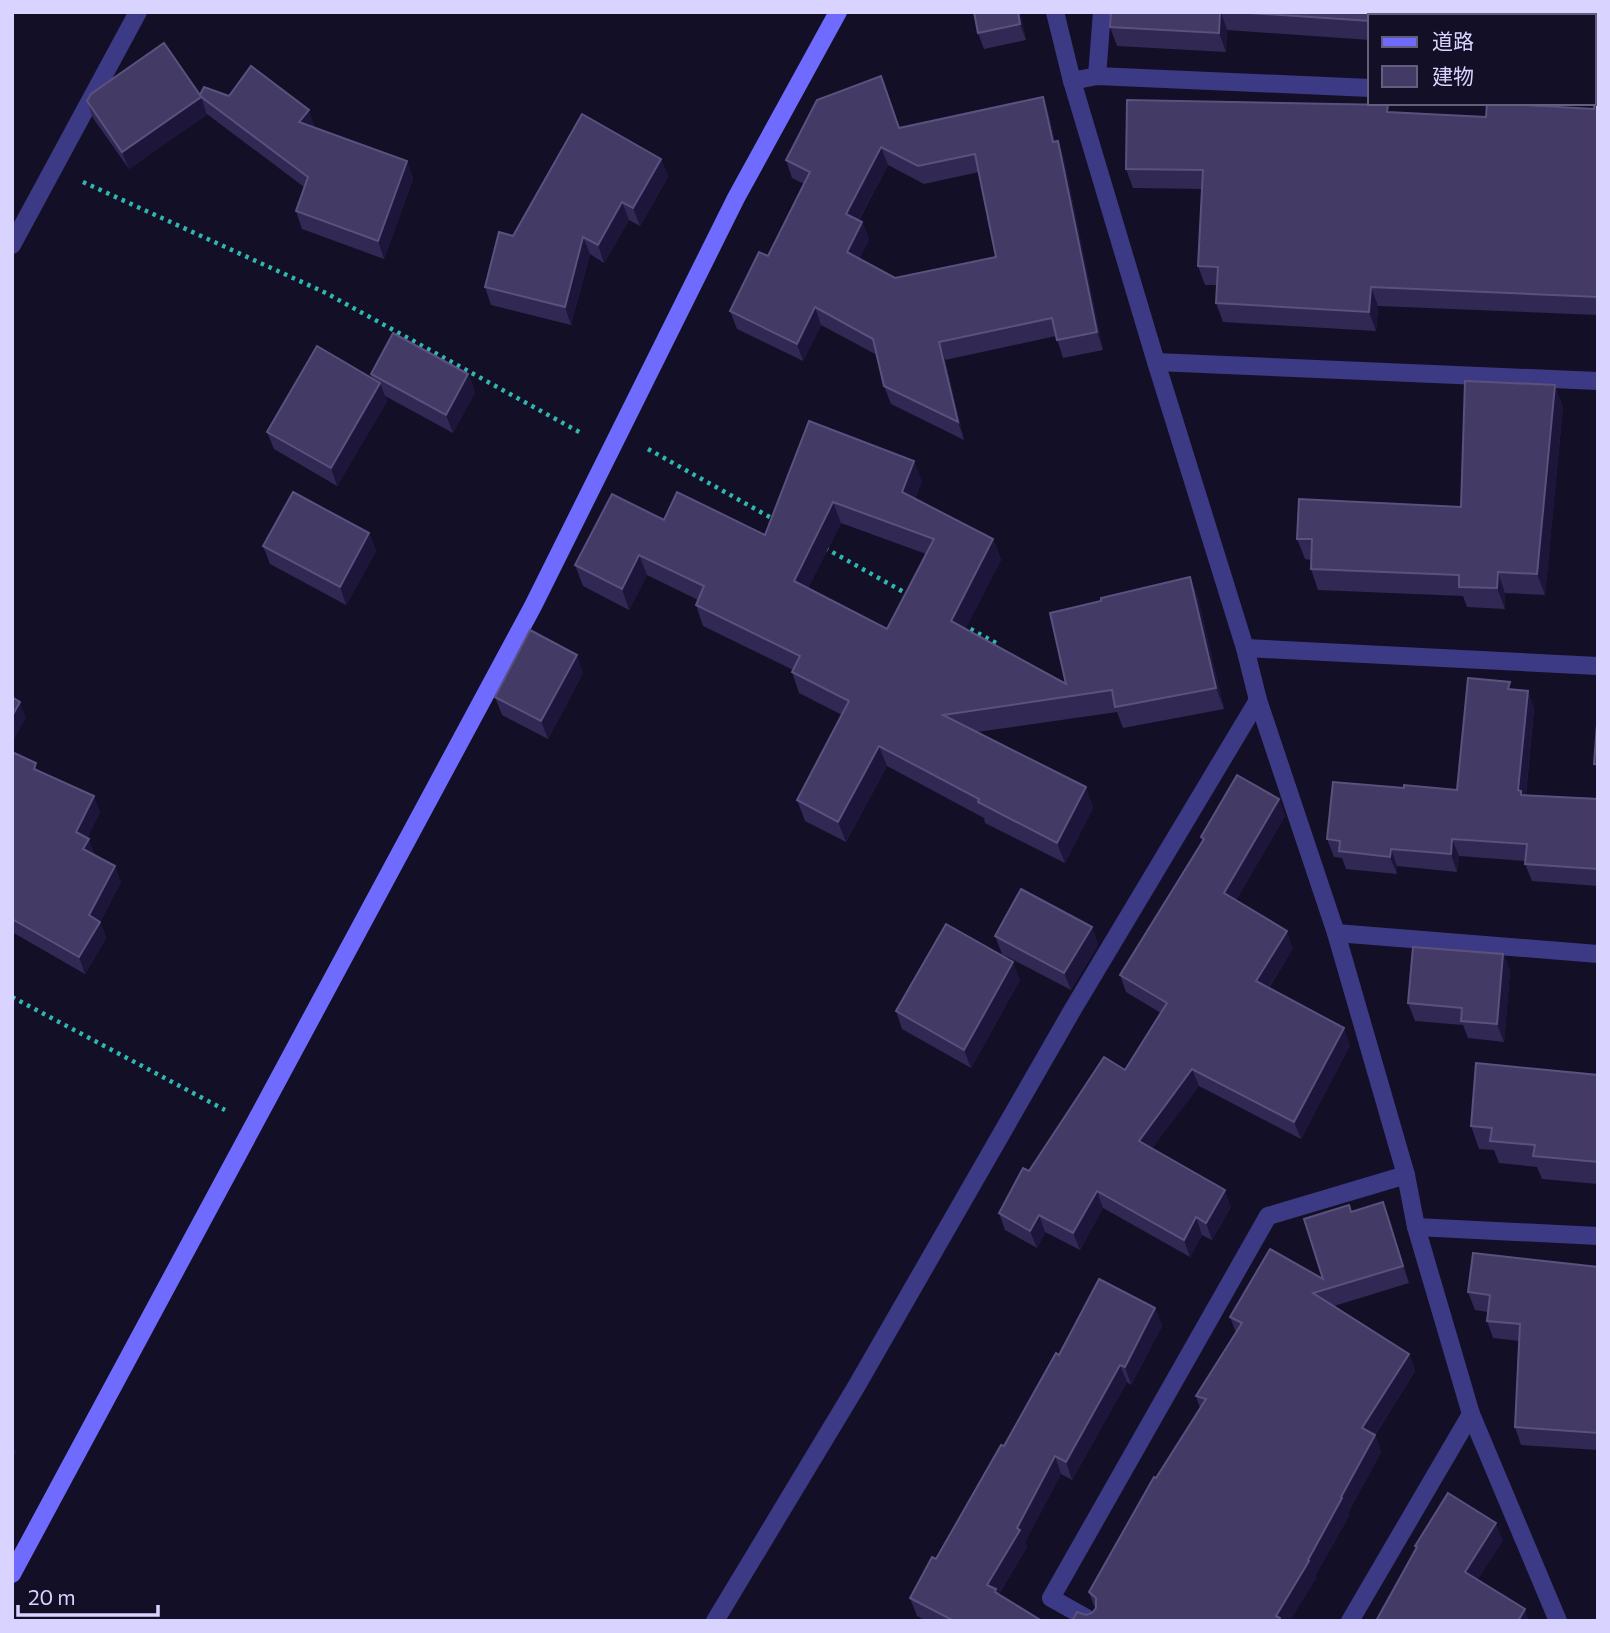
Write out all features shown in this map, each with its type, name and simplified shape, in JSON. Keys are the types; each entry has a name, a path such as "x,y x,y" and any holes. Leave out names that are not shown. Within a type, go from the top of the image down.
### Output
{"street":[{"path":"12,245 138,12"},
{"path":"12,1574 539,595 736,198 838,12"},
{"path":"1055,12 1072,81 1245,648 1258,700 1336,933 1406,1175 1416,1227 1471,1413 1558,1621"},
{"path":"1097,76 1102,12"},
{"path":"1072,81 1097,76 1368,88"},
{"path":"1156,362 1598,381"},
{"path":"1245,648 1598,666"},
{"path":"715,1621 856,1387 1073,1009 1258,700"},
{"path":"1336,933 1598,954"},
{"path":"1092,1621 1051,1598 1268,1216 1406,1175"},
{"path":"1416,1227 1598,1236"},
{"path":"1350,1621 1471,1413"}],"path":[{"path":"54,168 326,293 777,522"},
{"path":"814,542 911,596"},
{"path":"960,623 996,643"},
{"path":"12,997 254,1125"}],"building":[{"path":"974,12 1018,12 1020,24 978,33"},
{"path":"1111,12 1220,12 1219,33 1110,27"},
{"path":"1235,12 1598,12 1598,35 1596,14 1368,14 1368,21"},
{"path":"164,43 200,95 204,87 229,96 251,66 309,110 299,122 407,161 378,241 296,211 308,177 200,96 122,152 87,101 91,94"},
{"path":"881,76 899,128 1043,97 1053,142 1058,141 1097,332 1057,340 1052,318 939,342 958,422 884,386 873,339 815,307 797,344 730,311 759,252 768,256 810,172 786,160 817,100","holes":["881,147 918,166 975,154 996,257 895,278 847,252 862,222 846,214"]},
{"path":"1598,86 1598,297 1371,287 1369,312 1216,303 1218,267 1198,266 1203,170 1126,169 1127,100 1388,105 1387,112 1486,117 1487,105 1594,109"},
{"path":"582,114 661,159 633,208 622,202 598,245 583,237 565,307 485,287 499,232 513,236"},
{"path":"393,333 468,374 446,415 371,374"},
{"path":"317,346 380,383 331,468 267,432"},
{"path":"1465,381 1555,385 1537,574 1498,572 1497,588 1459,587 1459,575 1311,569 1312,539 1297,539 1299,499 1461,507"},
{"path":"809,421 914,461 902,492 993,539 951,621 1066,684 1050,613 1190,577 1216,688 1115,707 1112,690 943,715 1086,787 1057,843 879,746 838,822 797,800 849,701 792,672 800,656 696,605 704,586 639,555 622,589 575,565 612,494 664,520 677,492 765,535","holes":["833,502 934,539 887,629 794,581"]},
{"path":"293,492 369,533 340,587 263,546"},
{"path":"530,630 577,655 541,721 495,697"},
{"path":"1468,678 1510,682 1508,689 1528,691 1518,790 1521,795 1598,799 1598,869 1525,864 1527,844 1452,839 1451,854 1391,849 1390,857 1339,851 1340,841 1327,839 1333,782 1457,790"},
{"path":"12,697 20,702 12,716"},
{"path":"1598,711 1598,765 1594,764"},
{"path":"12,752 36,763 34,769 94,796 76,832 89,839 83,849 115,866 89,915 100,922 79,957 12,919"},
{"path":"1237,775 1279,799 1224,893 1287,931 1256,981 1344,1028 1294,1122 1192,1069 1139,1141 1225,1190 1206,1223 1196,1217 1184,1240 1097,1191 1073,1233 1039,1215 1030,1231 999,1213 1023,1168 1029,1171 1104,1057 1125,1070 1167,1003 1120,975 1204,839 1201,837"},
{"path":"1021,889 1092,927 1064,973 995,936"},
{"path":"946,924 1013,962 964,1050 896,1011"},
{"path":"1413,947 1503,954 1497,1024 1461,1021 1462,1008 1408,1003"},
{"path":"1476,1063 1598,1075 1598,1162 1533,1156 1535,1145 1490,1141 1492,1128 1471,1126"},
{"path":"1383,1202 1403,1266 1313,1293 1409,1354 1362,1428 1375,1435 1309,1561 1276,1616 1280,1618 1279,1621 1072,1621 1077,1612 1086,1615 1096,1608 1096,1598 1089,1592 1154,1477 1156,1478 1206,1399 1196,1396 1242,1323 1230,1317 1270,1249 1323,1279 1304,1219 1349,1205 1351,1212"},
{"path":"1473,1253 1598,1267 1598,1433 1515,1427 1520,1324 1487,1321 1490,1295 1468,1292"},
{"path":"1099,1279 1155,1308 1125,1367 1120,1365 1066,1462 1055,1456 1017,1528 1020,1530 987,1585 1042,1621 954,1621 910,1598 932,1557 936,1559 1001,1445 1004,1446 1056,1353 1059,1355"},
{"path":"1448,1493 1496,1523 1465,1572 1525,1609 1518,1621 1376,1621 1417,1547 1415,1546"}]}
